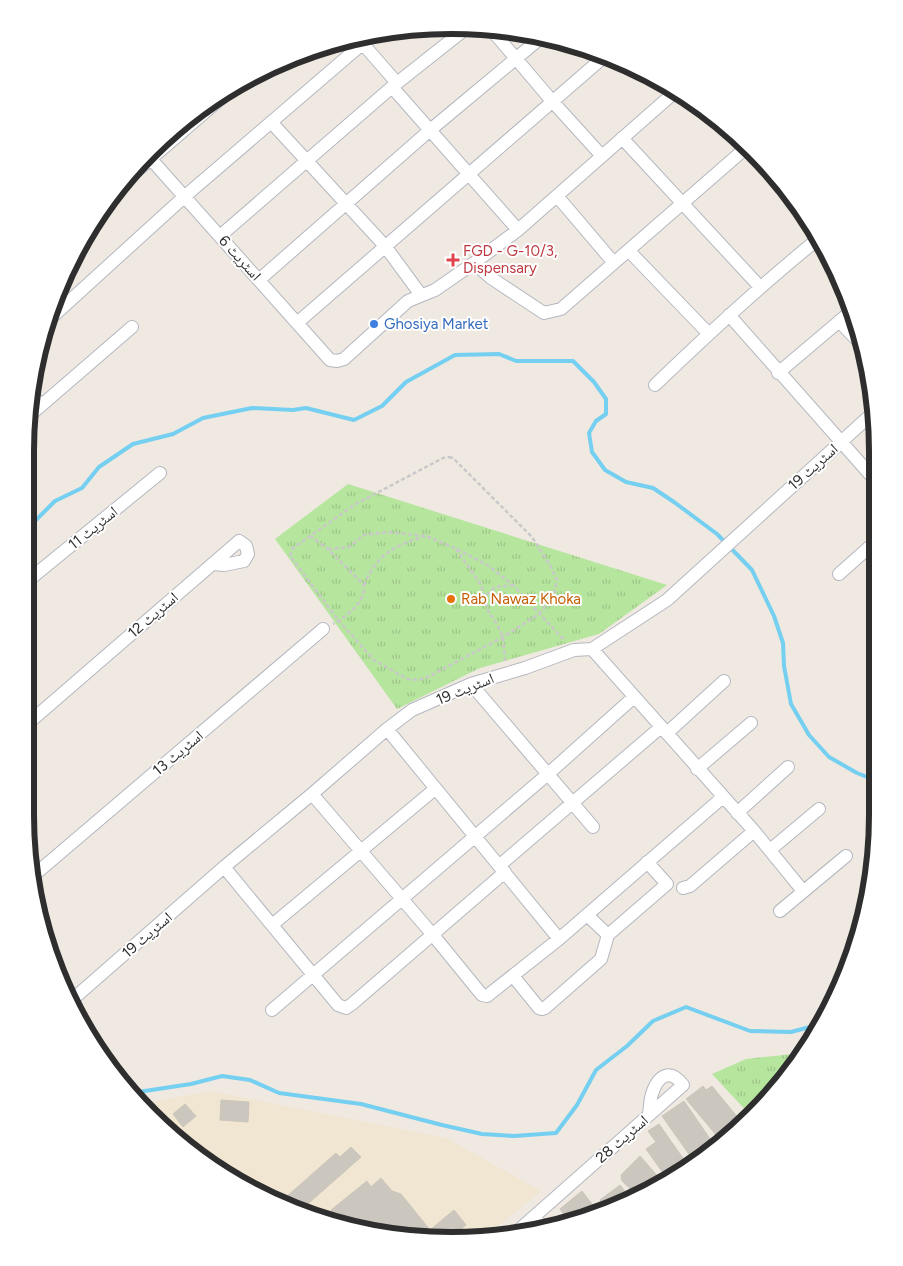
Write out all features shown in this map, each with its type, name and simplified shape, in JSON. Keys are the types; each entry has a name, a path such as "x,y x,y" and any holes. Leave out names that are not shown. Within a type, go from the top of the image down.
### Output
{"street":[{"path":"220,236 394,85 459,34"},
{"path":"497,36 552,102 602,156"},
{"path":"260,279 429,130 536,43"},
{"path":"58,311 184,197 363,44 429,130 518,230"},
{"path":"297,323 599,61"},
{"path":"271,122 385,246 420,295 435,290 518,230 670,96"},
{"path":"622,138 760,286"},
{"path":"474,263 491,278 544,313 561,309 742,151"},
{"name":"اسٹریٹ 6","path":"152,160 260,279 330,360 344,359 408,301 420,295"},
{"path":"557,196 614,263"},
{"path":"655,385 760,286 813,243"},
{"path":"629,251 708,333"},
{"path":"729,315 778,373 842,441 869,473"},
{"path":"778,373 846,315"},
{"path":"839,321 853,335"},
{"path":"36,409 132,327"},
{"path":"37,401 40,405"},
{"name":"اسٹریٹ 19","path":"76,996 224,867 412,710 471,684 525,668 574,650 592,649 667,600 868,418"},
{"name":"اسٹریٹ 11","path":"34,576 160,473"},
{"name":"اسٹریٹ 12","path":"34,718 240,541 246,546 248,554 244,561 224,565 213,564"},
{"path":"839,574 869,547"},
{"name":"اسٹریٹ 13","path":"38,872 323,629"},
{"path":"592,649 754,831 803,891"},
{"path":"224,867 338,1005 346,1008 433,935 573,803 724,681"},
{"path":"471,684 593,826"},
{"path":"272,1010 548,774 634,697"},
{"path":"697,768 751,723"},
{"path":"387,729 559,939"},
{"path":"737,813 788,767"},
{"path":"272,925 435,789"},
{"path":"312,794 482,995 488,996 559,939 723,797"},
{"path":"770,850 818,809"},
{"path":"683,888 690,886 754,831"},
{"path":"780,911 846,856"},
{"path":"512,976 539,1008 545,1008 601,958 608,935 667,884 647,862"},
{"path":"587,915 608,935"},
{"name":"اسٹریٹ 28","path":"523,1226 684,1085 675,1076 666,1076 658,1081 651,1096 649,1114"},
{"path":"534,1216 539,1223"}],"path":[{"path":"449,457 453,458 532,537 551,567 557,580 554,595 539,614 503,637 430,676 419,680 407,679 374,660 339,621 290,556 292,550 354,505 443,458 449,457"},
{"path":"328,549 349,547 364,535 388,532 426,536 455,548 489,566 513,585 574,650"},
{"path":"310,536 328,549 364,586"},
{"path":"323,629 339,621 361,602 364,586 371,569 386,554 404,543 426,536"},
{"path":"455,548 481,585 488,611 503,637 506,653 505,673"},
{"path":"485,597 495,587 513,585"}],"shaded area":[{"path":"210,1091 446,1138 541,1191 494,1230 452,1232 397,1229 343,1218 317,1210 267,1189 219,1162 176,1129 150,1102"}],"green space":[{"path":"348,484 667,585 599,634 480,668 397,709 275,539"},
{"path":"794,1054 766,1090 746,1111 712,1074 746,1059"}],"building":[{"path":"703,1086 706,1090 712,1086 738,1118 718,1137 686,1099"},
{"path":"221,1100 249,1102 248,1122 220,1120"},
{"path":"684,1101 712,1141 691,1157 662,1116"},
{"path":"185,1104 196,1116 183,1127 173,1114"},
{"path":"659,1124 685,1161 664,1174 646,1149 656,1142 648,1131"},
{"path":"351,1147 361,1157 306,1206 286,1197 336,1153 340,1157"},
{"path":"640,1156 658,1177 632,1191 622,1181 621,1175"},
{"path":"381,1178 392,1191 401,1194 430,1230 454,1210 466,1225 458,1232 397,1229 343,1218 335,1216 331,1210 367,1181 371,1187"},
{"path":"620,1185 626,1193 603,1203 600,1200"},
{"path":"582,1191 594,1207 565,1216 560,1209"}],"waterway":[{"path":"34,522 55,501 82,488 99,467 133,444 173,434 203,418 252,408 293,410 306,408 354,420 382,406 406,382 455,355 499,354 516,361 573,361 594,382 606,399 606,414 596,421 589,433 592,452 605,470 626,482 653,488 674,502 717,534 752,570 774,616 783,643 784,666 791,704 809,735 829,757 869,778"},
{"path":"139,1092 191,1084 222,1076 250,1080 279,1093 361,1104 482,1134 514,1136 556,1133 577,1105 596,1070 627,1046 653,1021 686,1007 750,1031 791,1032 811,1027"}],"place":[{"name":"FGD - G-10/3, Dispensary","path":"453,260"},
{"name":"Ghosiya Market","path":"374,324"},
{"name":"Rab Nawaz Khoka","path":"451,599"}]}
